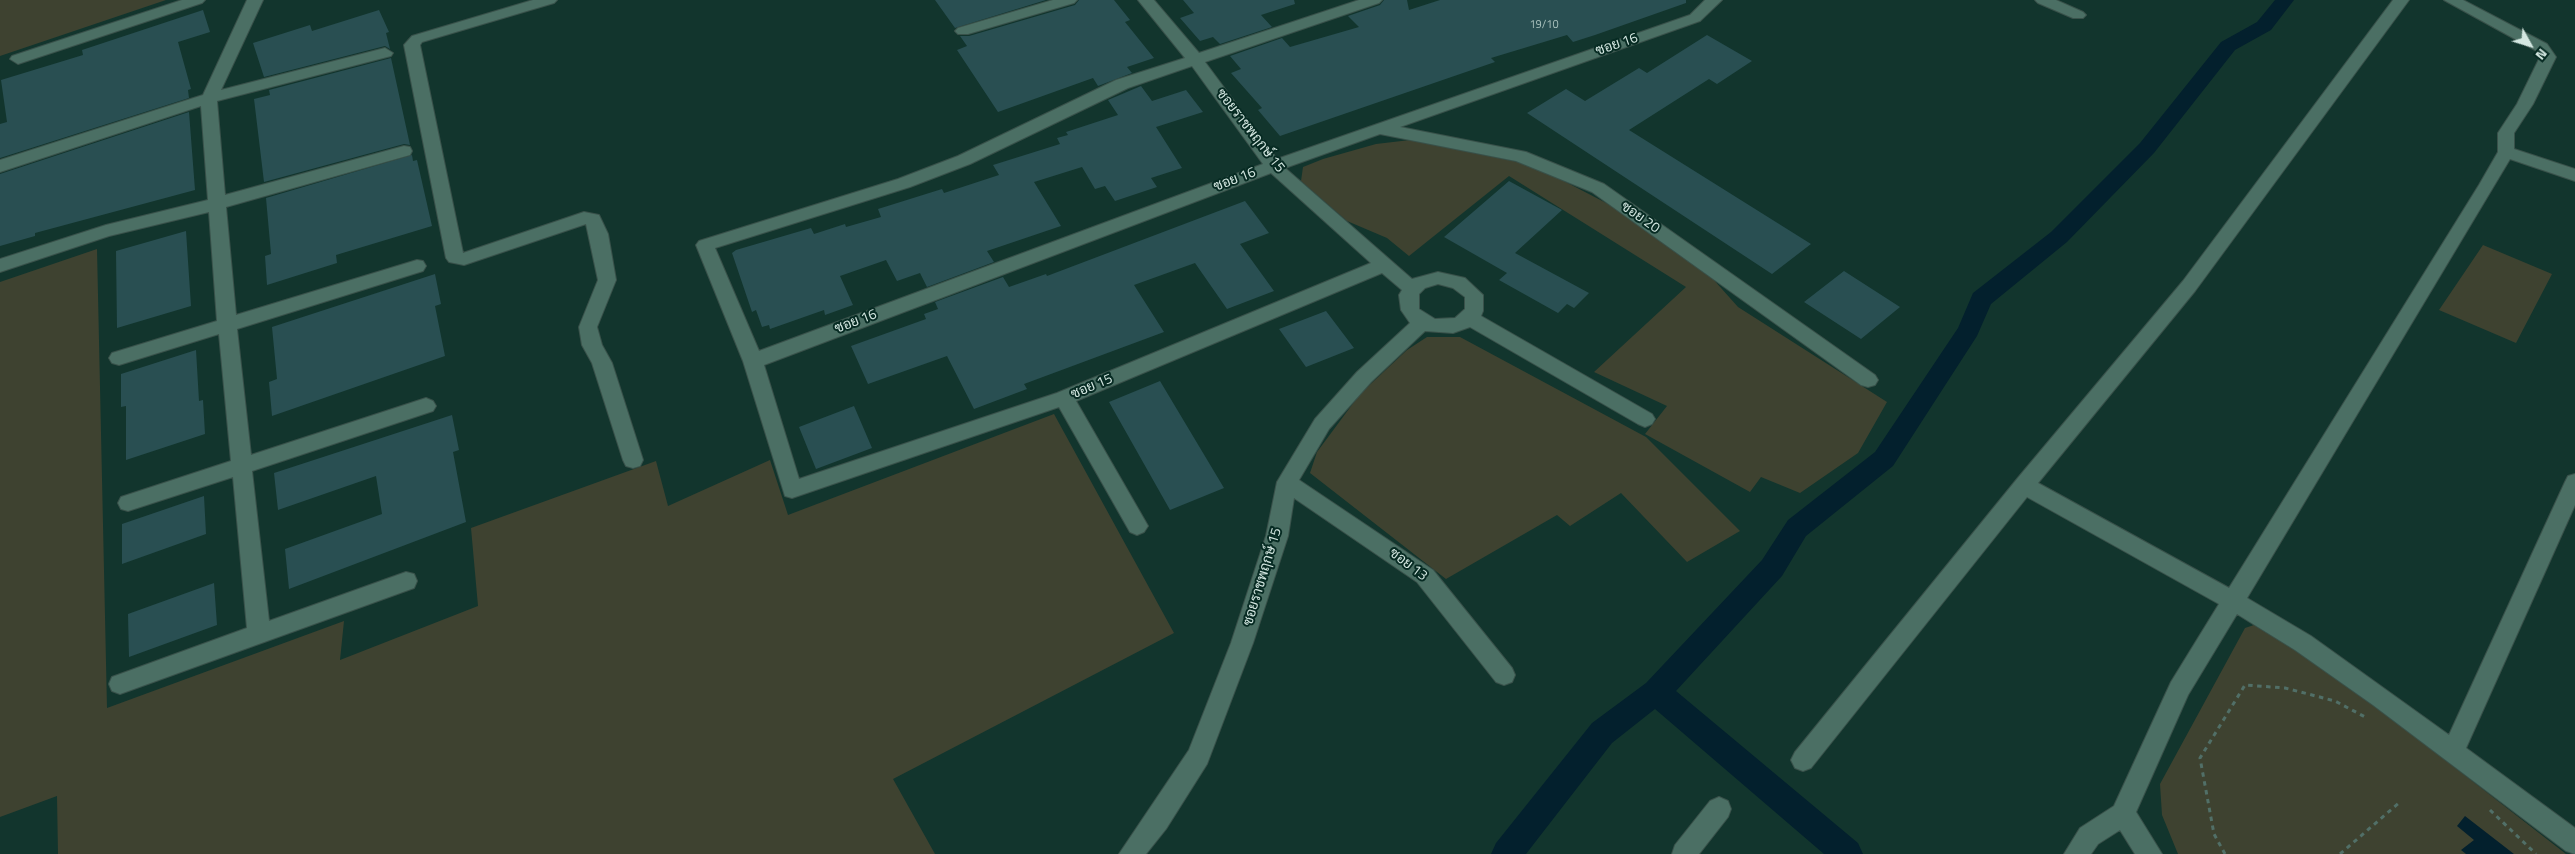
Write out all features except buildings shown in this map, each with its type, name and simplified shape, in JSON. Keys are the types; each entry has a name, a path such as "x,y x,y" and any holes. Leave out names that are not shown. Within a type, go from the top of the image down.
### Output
{"street":[{"path":"18,60 197,0"},
{"path":"255,0 209,98 226,325 259,632"},
{"path":"549,0 416,40 412,45 455,258 464,259 584,218 593,219 599,234 607,280 588,327 592,345 602,363 632,460"},
{"path":"963,31 1070,0"},
{"name":"ซอยราชพฤกษ์ 15","path":"1146,0 1195,59 1273,166 1412,289"},
{"path":"754,361 706,245 904,183 956,164 1122,84 1374,0"},
{"name":"ซอย 16","path":"754,361 1273,166 1695,18 1714,0"},
{"path":"2043,0 2078,15"},
{"path":"1803,760 2024,485 2189,286 2401,0"},
{"path":"2076,854 2089,836 2123,814 2179,689 2478,202 2506,152 2506,133 2525,104 2548,57 2541,47 2452,0"},
{"path":"0,166 80,138 209,98 385,53"},
{"name":"ซอย 20","path":"1380,129 1520,156 1598,188 1868,380"},
{"path":"0,266 106,231 216,204 404,151"},
{"path":"2506,152 2575,175"},
{"name":"ซอย 15","path":"754,361 792,490 1064,398 1385,264"},
{"path":"120,358 417,266"},
{"path":"1438,278 1460,282 1474,295 1474,311 1470,318 1453,326 1432,326 1422,322 1410,310 1408,296 1412,289 1418,283 1438,278"},
{"path":"1470,318 1645,419"},
{"name":"ซอยราชพฤกษ์ 15","path":"1131,854 1157,821 1199,756 1242,643 1274,545 1287,482 1322,424 1364,377 1422,322"},
{"path":"1064,398 1137,526"},
{"path":"128,503 426,406"},
{"name":"ซอย 13","path":"1287,482 1425,576 1504,675"},
{"path":"2453,751 2575,482"},
{"path":"2024,485 2232,600 2303,643 2453,751 2575,843"},
{"path":"120,684 259,632 406,581"},
{"path":"1684,854 1719,809"},
{"path":"2123,814 2150,854"}],"path":[{"path":"2225,854 2214,834 2200,758 2245,685 2286,688 2336,701 2376,723"},
{"path":"2340,854 2400,802"},
{"path":"2486,806 2536,854"}],"green space":[{"path":"0,0 166,0 0,56"},
{"path":"1410,140 1533,165 1610,205 1713,279 1738,307 1887,402 1858,453 1800,493 1761,477 1750,492 1645,434 1667,406 1594,372 1686,287 1509,176 1409,256 1387,238 1347,221 1301,181 1303,167 1323,159 1376,144"},
{"path":"2483,245 2552,274 2516,343 2439,310"},
{"path":"97,249 107,708 344,621 340,660 478,606 471,528 656,461 668,506 770,460 788,515 1054,414 1174,633 893,779 935,854 58,854 57,796 0,817 0,282"},
{"path":"1427,337 1460,337 1646,437 1740,531 1687,562 1621,493 1570,526 1557,515 1446,579 1310,473 1317,452 1360,394 1407,350"},
{"path":"2254,625 2293,646 2354,689 2566,854 2178,854 2162,815 2160,784 2245,628"}],"water":[{"path":"2465,816 2514,854 2466,854 2461,850 2474,840 2457,826"}],"waterway":[{"path":"1656,692 1772,568 1797,528 1884,459 1969,330 1981,299 2059,237 2147,148 2228,46 2264,26 2285,0"},
{"path":"1507,854 1602,733 1656,692"},
{"path":"1656,692 1847,854"}]}
